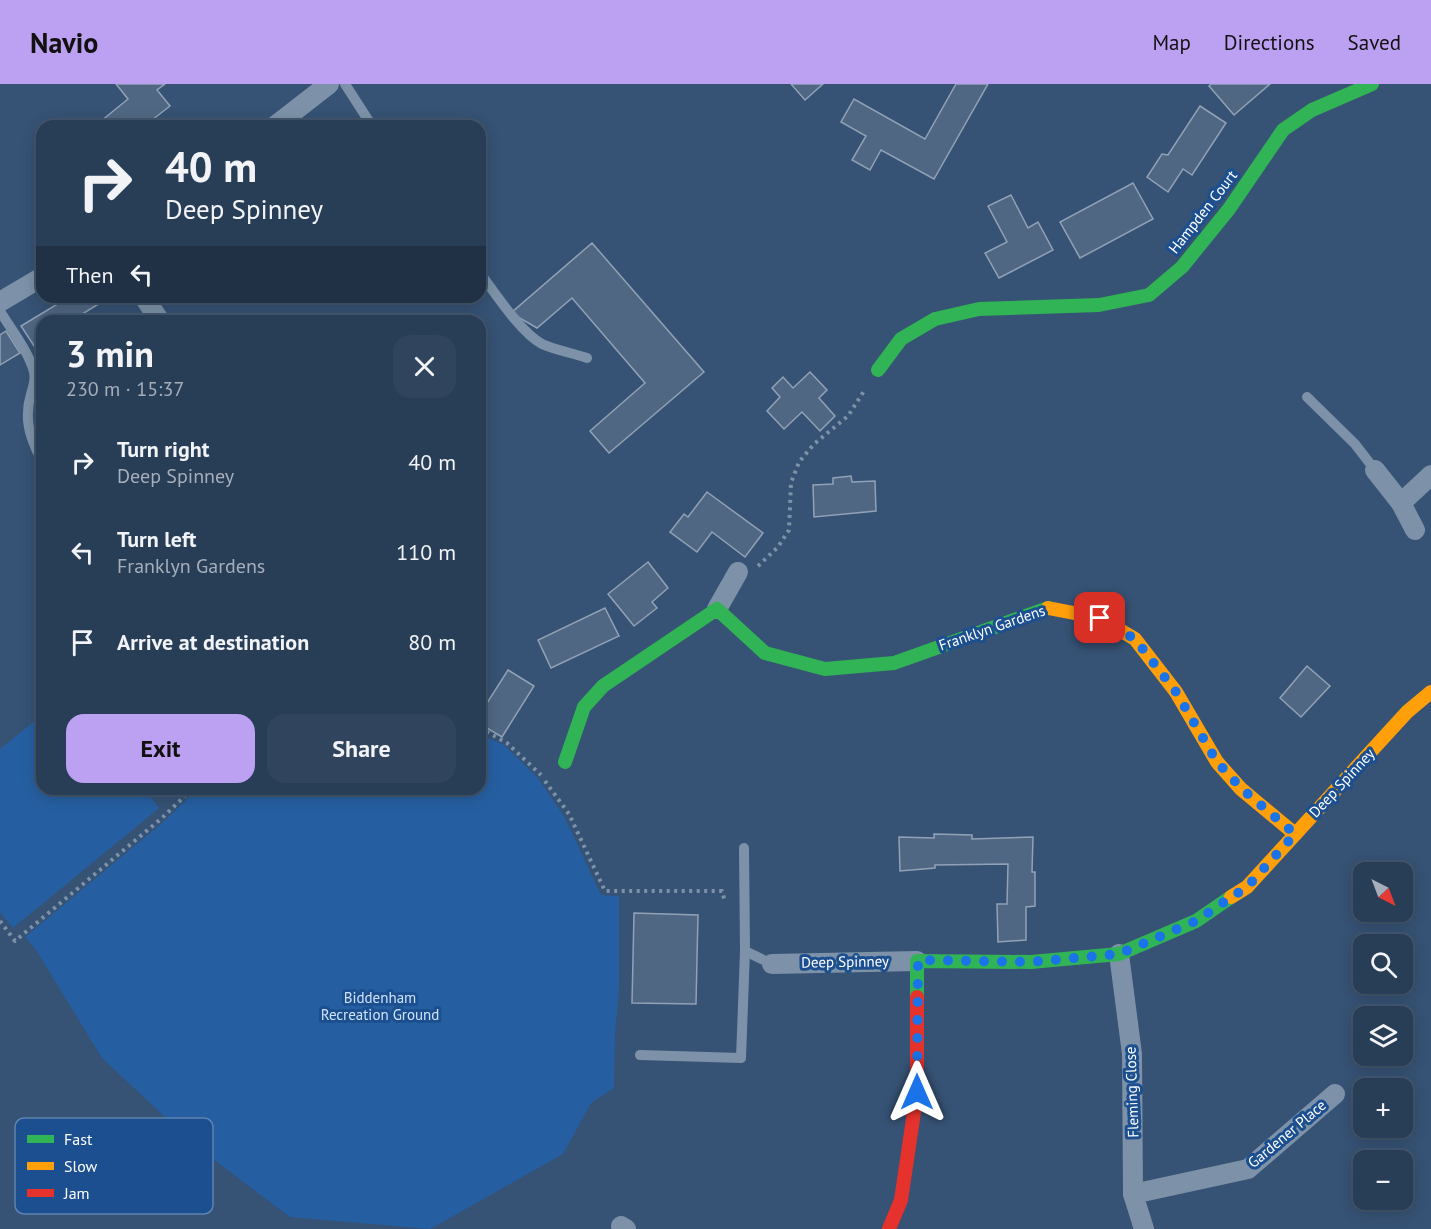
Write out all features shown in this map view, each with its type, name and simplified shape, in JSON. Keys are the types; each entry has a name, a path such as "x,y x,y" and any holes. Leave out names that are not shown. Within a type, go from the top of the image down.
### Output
{"street":[{"path":"283,120 329,84"},
{"name":"Hampden Court","path":"878,370 901,339 935,319 979,309 1100,305 1149,295 1182,267 1229,209 1283,130 1312,110 1372,84"},
{"path":"0,302 36,281"},
{"path":"1375,470 1401,502 1415,530"},
{"path":"1401,502 1431,475"},
{"path":"565,762 584,707 603,686 717,609 738,572"},
{"name":"Franklyn Gardens","path":"717,609 765,653 825,669 894,663 1050,607 1100,618 1135,639 1176,692 1217,762 1242,789 1295,834"},
{"name":"Deep Spinney","path":"772,964 918,960 1031,962 1119,954 1196,921 1247,887 1407,712 1431,692"},
{"name":"Fleming Close","path":"1119,954 1132,1054 1133,1194 1144,1229"},
{"path":"890,1229 901,1200 917,1092 918,960"},
{"name":"Gardener Place","path":"1133,1194 1248,1169 1335,1094"}],"lane":[{"path":"345,84 368,120"},
{"path":"486,281 515,318 542,344 587,358"},
{"path":"0,311 35,374 27,410 27,424 36,449"},
{"path":"1307,397 1355,444 1375,470"},
{"path":"640,1055 741,1058 745,951 744,848"},
{"path":"745,951 772,964"}],"path":[{"path":"738,572 752,572 778,547 789,530 791,483 799,462 814,444 848,416 878,370"},
{"path":"486,731 507,743 538,772 568,814 605,891 722,891 728,913"},
{"path":"0,921 15,941 162,818 186,795"}],"green space":[{"path":"36,720 36,795 149,795 159,808 13,928 0,912 0,749"},
{"name":"Biddenham Recreation Ground","path":"486,737 504,745 538,778 565,818 601,895 619,896 619,990 614,1088 591,1103 563,1154 430,1229 290,1217 213,1159 213,1118 166,1118 102,1058 36,950 25,937 162,823 192,795 486,795"}],"building":[{"path":"116,84 165,84 157,90 170,106 152,120 102,120 128,99"},
{"path":"791,84 823,84 805,100"},
{"path":"956,84 988,84 934,179 881,150 870,170 852,160 866,136 841,122 854,99 925,139"},
{"path":"1211,84 1270,84 1234,115 1209,86"},
{"path":"1200,106 1226,123 1192,175 1183,169 1168,192 1147,177 1162,154 1168,155"},
{"path":"1133,183 1153,219 1080,258 1060,222"},
{"path":"1011,195 1028,228 1038,222 1053,250 999,278 985,253 1007,242 988,206"},
{"path":"592,243 704,372 609,453 590,431 645,383 572,298 537,328 511,313"},
{"path":"59,303 100,303 81,315 39,315"},
{"path":"36,317 36,349 21,326"},
{"path":"6,331 20,353 0,365 0,335"},
{"path":"810,372 827,390 819,398 835,416 820,431 802,412 784,429 767,411 780,397 772,388 783,377 793,388"},
{"path":"851,476 852,482 875,481 876,511 814,517 813,485 833,484 833,478"},
{"path":"707,492 763,533 745,557 712,532 697,552 670,532 684,514 688,517"},
{"path":"648,562 668,588 652,602 657,608 634,626 608,594"},
{"path":"605,608 619,636 551,668 538,640"},
{"path":"1307,666 1330,686 1301,717 1280,698"},
{"path":"508,670 534,686 502,737 486,728 486,705"},
{"path":"934,834 972,835 972,839 1033,837 1032,872 1035,872 1035,906 1026,907 1026,940 998,942 997,904 1007,904 1008,864 935,865 935,868 900,871 899,837 934,838"},
{"path":"634,913 698,915 696,1004 632,1003"}],"traffic: fast":[{"path":"878,370 901,339 935,319 979,309 1099,305 1149,295 1182,267 1229,209 1283,130 1312,110 1372,84"},
{"path":"565,762 584,707 603,686 717,609 765,653 825,669 894,663 1048,608"},
{"path":"917,997 917,961 1031,962 1119,954 1196,921 1231,897"}],"traffic: slow":[{"path":"1048,608 1100,618 1135,639 1176,692 1217,762 1241,789 1295,834"},
{"path":"1231,897 1247,887 1407,712 1431,692"}],"traffic: jam":[{"path":"889,1229 901,1200 917,1092 917,997"}],"route":[{"path":"917,1092 918,960 1031,962 1119,954 1196,921 1247,887 1295,834 1242,789 1217,762 1176,692 1135,639 1100,618"}]}
